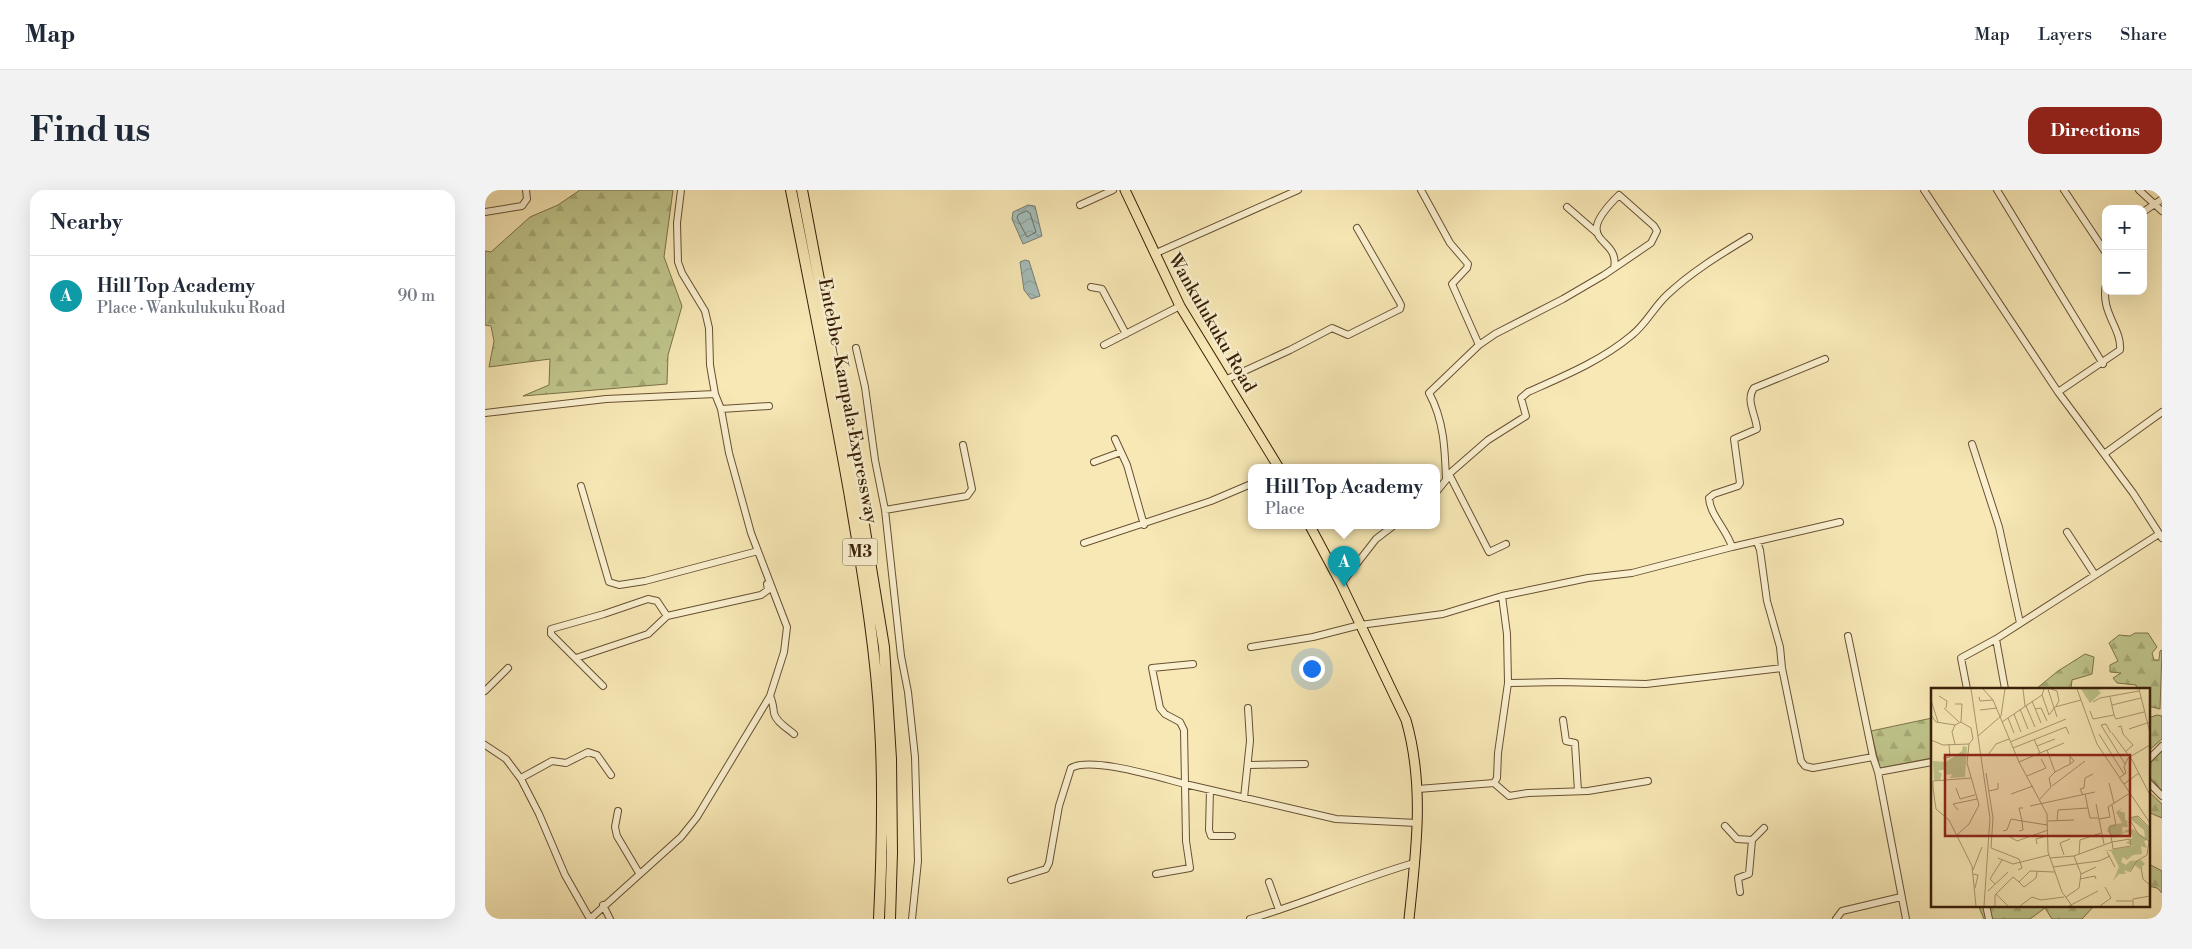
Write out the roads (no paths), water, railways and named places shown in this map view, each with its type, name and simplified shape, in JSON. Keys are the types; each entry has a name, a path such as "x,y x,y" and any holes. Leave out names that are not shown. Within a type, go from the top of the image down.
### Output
{"highway":[{"name":"Entebbe–Kampala Expressway","path":"791,190 862,562 875,663 882,787 879,919"},
{"name":"Entebbe–Kampala Expressway","path":"802,190 855,464 884,647 891,759 892,852 889,919"}],"main road":[{"name":"Wankulukuku Road","path":"1125,190 1180,306 1276,464"},
{"path":"1312,529 1341,584 1406,720 1417,764 1418,789 1415,863 1409,919"}],"street":[{"path":"485,212 523,206 527,199 526,190"},
{"path":"485,746 506,759 521,778 539,814 565,875 590,919 603,905 688,829 741,747 770,696 784,652 787,626 768,578 761,554 751,533 729,453 721,408 715,394 710,365 709,328 705,312 682,274 678,262 677,223 681,190"},
{"path":"1080,205 1113,190"},
{"path":"1154,254 1298,190"},
{"path":"1421,190 1450,243 1468,264 1467,268 1452,284 1479,345"},
{"path":"1923,190 2058,392 2161,536 2095,575 1996,639 1961,658 1967,688"},
{"path":"1997,190 2103,364"},
{"path":"2064,190 2103,250"},
{"path":"2139,190 2162,211"},
{"path":"1506,544 1489,552 1448,477 1444,439 1437,408 1429,393 1479,345 1495,334 1572,294 1614,268 1651,243 1657,231 1639,211 1617,192 1599,218 1597,233"},
{"path":"2147,209 2162,199"},
{"path":"1567,207 1597,233 1613,254 1614,268"},
{"path":"1225,380 1332,328 1349,334 1400,309 1401,306 1357,228"},
{"path":"1440,487 1448,477 1487,440 1526,416 1521,398 1528,392 1578,370 1619,344 1633,334 1667,294 1717,256 1749,237"},
{"path":"1091,287 1102,289 1126,334"},
{"path":"2058,392 2118,353 2121,346 2105,307 2104,295"},
{"path":"1105,345 1180,306"},
{"path":"856,348 865,387 875,460 885,510 901,656 908,692 915,757 918,862 913,919"},
{"path":"1732,547 1726,531 1710,505 1709,498 1714,494 1738,486 1740,483 1734,439 1757,429 1750,398 1751,392 1754,388 1825,359"},
{"path":"485,413 606,399 715,394"},
{"path":"721,408 769,406"},
{"path":"2104,454 2162,412"},
{"path":"1115,439 1127,465 1144,525"},
{"path":"1972,444 1999,527 2020,623"},
{"path":"885,510 967,496 972,489 963,445"},
{"path":"1094,462 1121,452"},
{"path":"1084,543 1144,525 1248,485"},
{"path":"581,486 609,582 614,584 645,581 758,551"},
{"path":"1251,647 1313,637 1360,625 1443,614 1502,596 1588,578 1632,573 1840,522"},
{"path":"1341,584 1376,539 1389,529"},
{"path":"2067,532 2095,575"},
{"path":"1757,542 1760,550 1767,601 1780,647 1782,668 1798,753 1805,766 1813,768 1873,757"},
{"path":"575,658 648,634 667,616 761,595 769,590 768,578"},
{"path":"1494,783 1497,778 1498,753 1508,683 1507,634 1502,596"},
{"path":"603,686 551,634 551,629 648,599 657,601 667,616"},
{"path":"1848,636 1873,757 1878,772 1906,919"},
{"path":"1996,639 2005,688"},
{"path":"1156,874 1190,868 1186,841 1184,730 1180,722 1165,714 1160,708 1152,668 1193,664"},
{"path":"485,691 508,668"},
{"path":"1508,683 1646,684 1782,668"},
{"path":"770,696 775,716 783,726 794,734"},
{"path":"1244,798 1249,765 1248,708"},
{"path":"1563,720 1566,741 1575,743 1578,791"},
{"path":"2149,759 2162,746"},
{"path":"521,778 546,763 552,761 566,763 588,752 597,755 611,775"},
{"path":"1878,772 1931,762"},
{"path":"1249,765 1305,764"},
{"path":"1011,880 1046,869 1049,863 1059,806 1071,768 1075,765 1096,765 1136,771 1209,790 1336,818 1417,823"},
{"path":"1418,789 1494,783 1509,796 1528,793 1578,791 1648,781"},
{"path":"2149,783 2162,796"},
{"path":"1209,790 1209,830 1211,836 1232,836"},
{"path":"618,811 615,827 617,836 639,873"},
{"path":"1725,826 1737,839 1752,840"},
{"path":"1741,892 1738,878 1749,874 1752,840 1764,828"},
{"path":"1250,919 1374,875 1415,863"},
{"path":"1269,882 1279,910"},
{"path":"1836,919 1843,911 1901,897"},
{"path":"603,905 610,919"},
{"path":"1986,906 1989,919"}],"water":[{"path":"1028,205 1035,206 1042,236 1023,244 1012,219 1013,212"},
{"path":"1029,261 1040,296 1031,299 1024,290 1020,262"}],"place":[{"name":"Hill Top Academy","path":"1344,587"}]}
